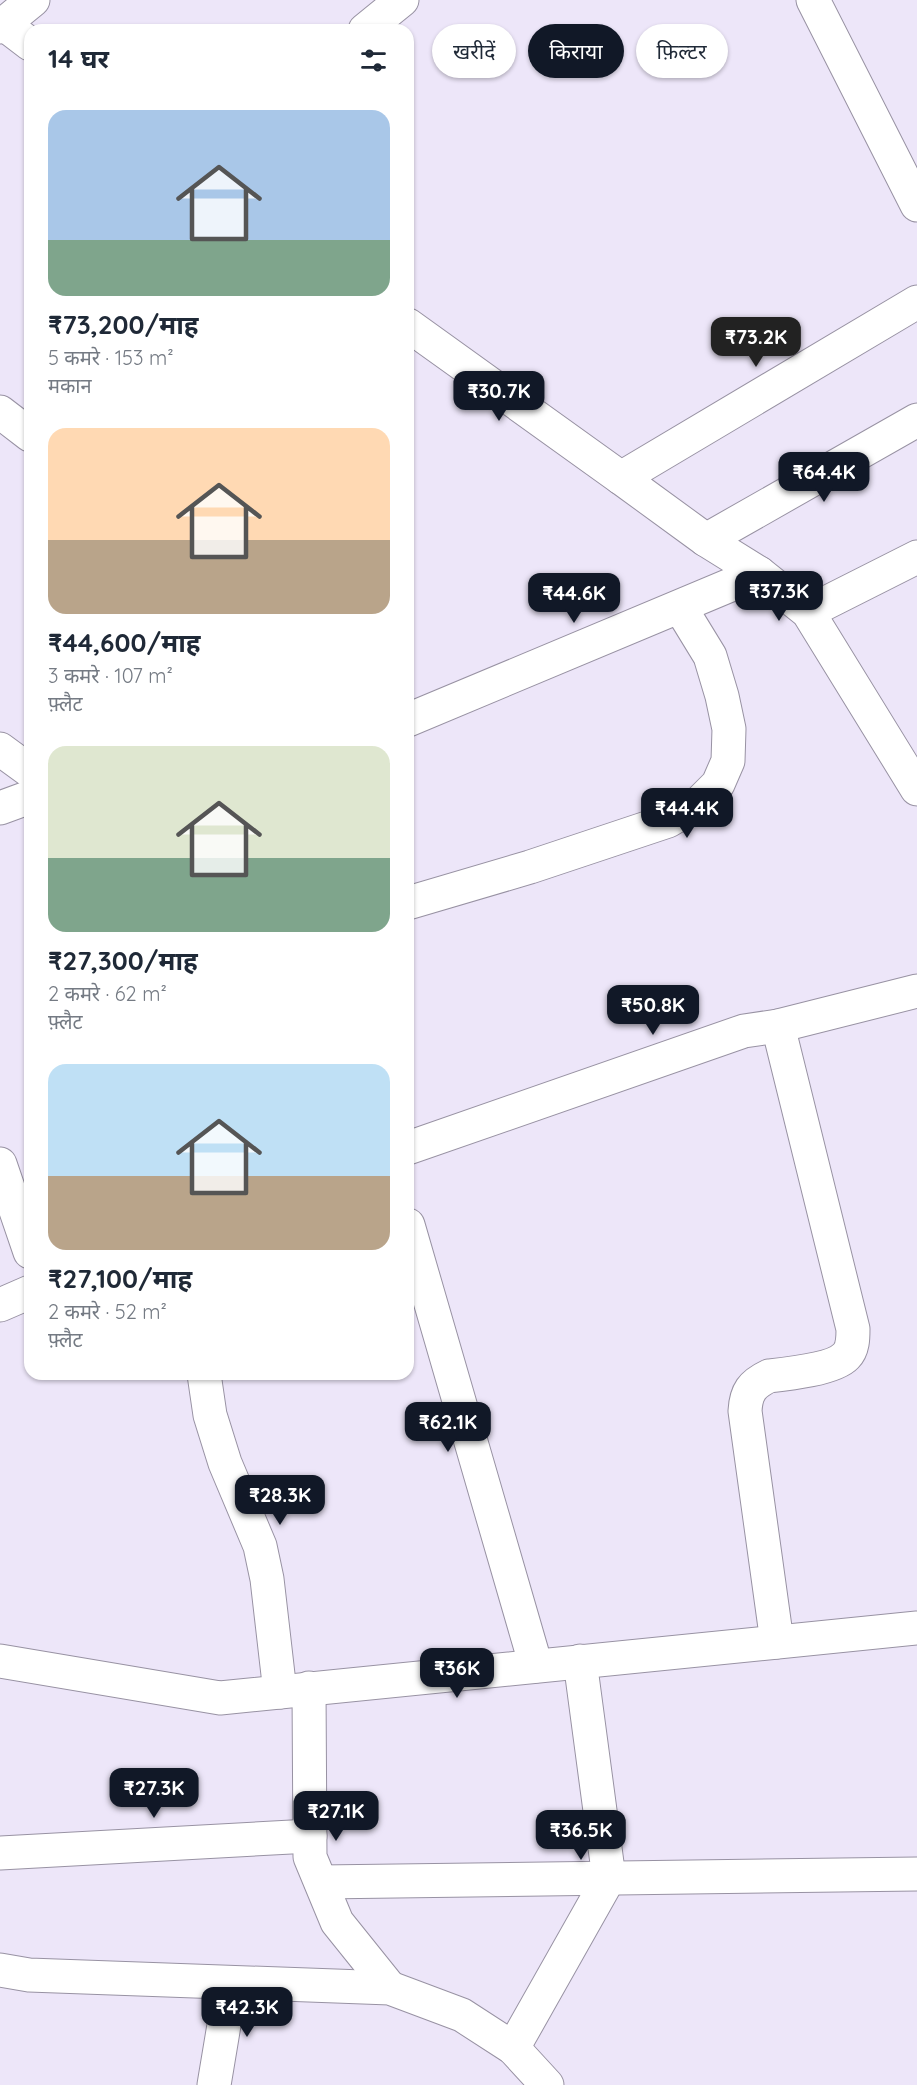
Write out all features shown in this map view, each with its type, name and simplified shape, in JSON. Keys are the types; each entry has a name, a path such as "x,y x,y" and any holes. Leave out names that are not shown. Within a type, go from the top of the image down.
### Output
{"street":[{"path":"24,40 2,26 33,0"},
{"path":"372,24 402,0"},
{"path":"813,0 917,205"},
{"path":"621,478 917,302"},
{"path":"414,329 706,540 759,573 808,612 917,789"},
{"path":"0,412 24,430"},
{"path":"706,540 917,420"},
{"path":"808,612 917,557"},
{"path":"414,718 759,573"},
{"path":"414,901 530,867 668,821 700,802 718,783 728,761 729,729 710,656 680,607"},
{"path":"0,749 24,767"},
{"path":"0,808 24,799"},
{"path":"414,1146 744,1031 778,1026 917,992"},
{"path":"777,1642 745,1411 746,1395 759,1381 768,1376 835,1364 846,1356 854,1340 778,1026"},
{"path":"0,1164 24,1234"},
{"path":"414,1246 536,1666"},
{"path":"0,1305 24,1295"},
{"path":"205,1380 210,1415 225,1463 260,1546 295,1690 310,1836 310,1857 337,1922 390,1988"},
{"path":"0,1661 220,1698 917,1628"},
{"path":"513,2048 609,1878 580,1661"},
{"path":"0,1853 310,1836"},
{"path":"321,1882 917,1874"},
{"path":"0,1970 29,1975 390,1988 462,2015 513,2048 547,2085"},
{"path":"214,2085 231,1983"}]}
